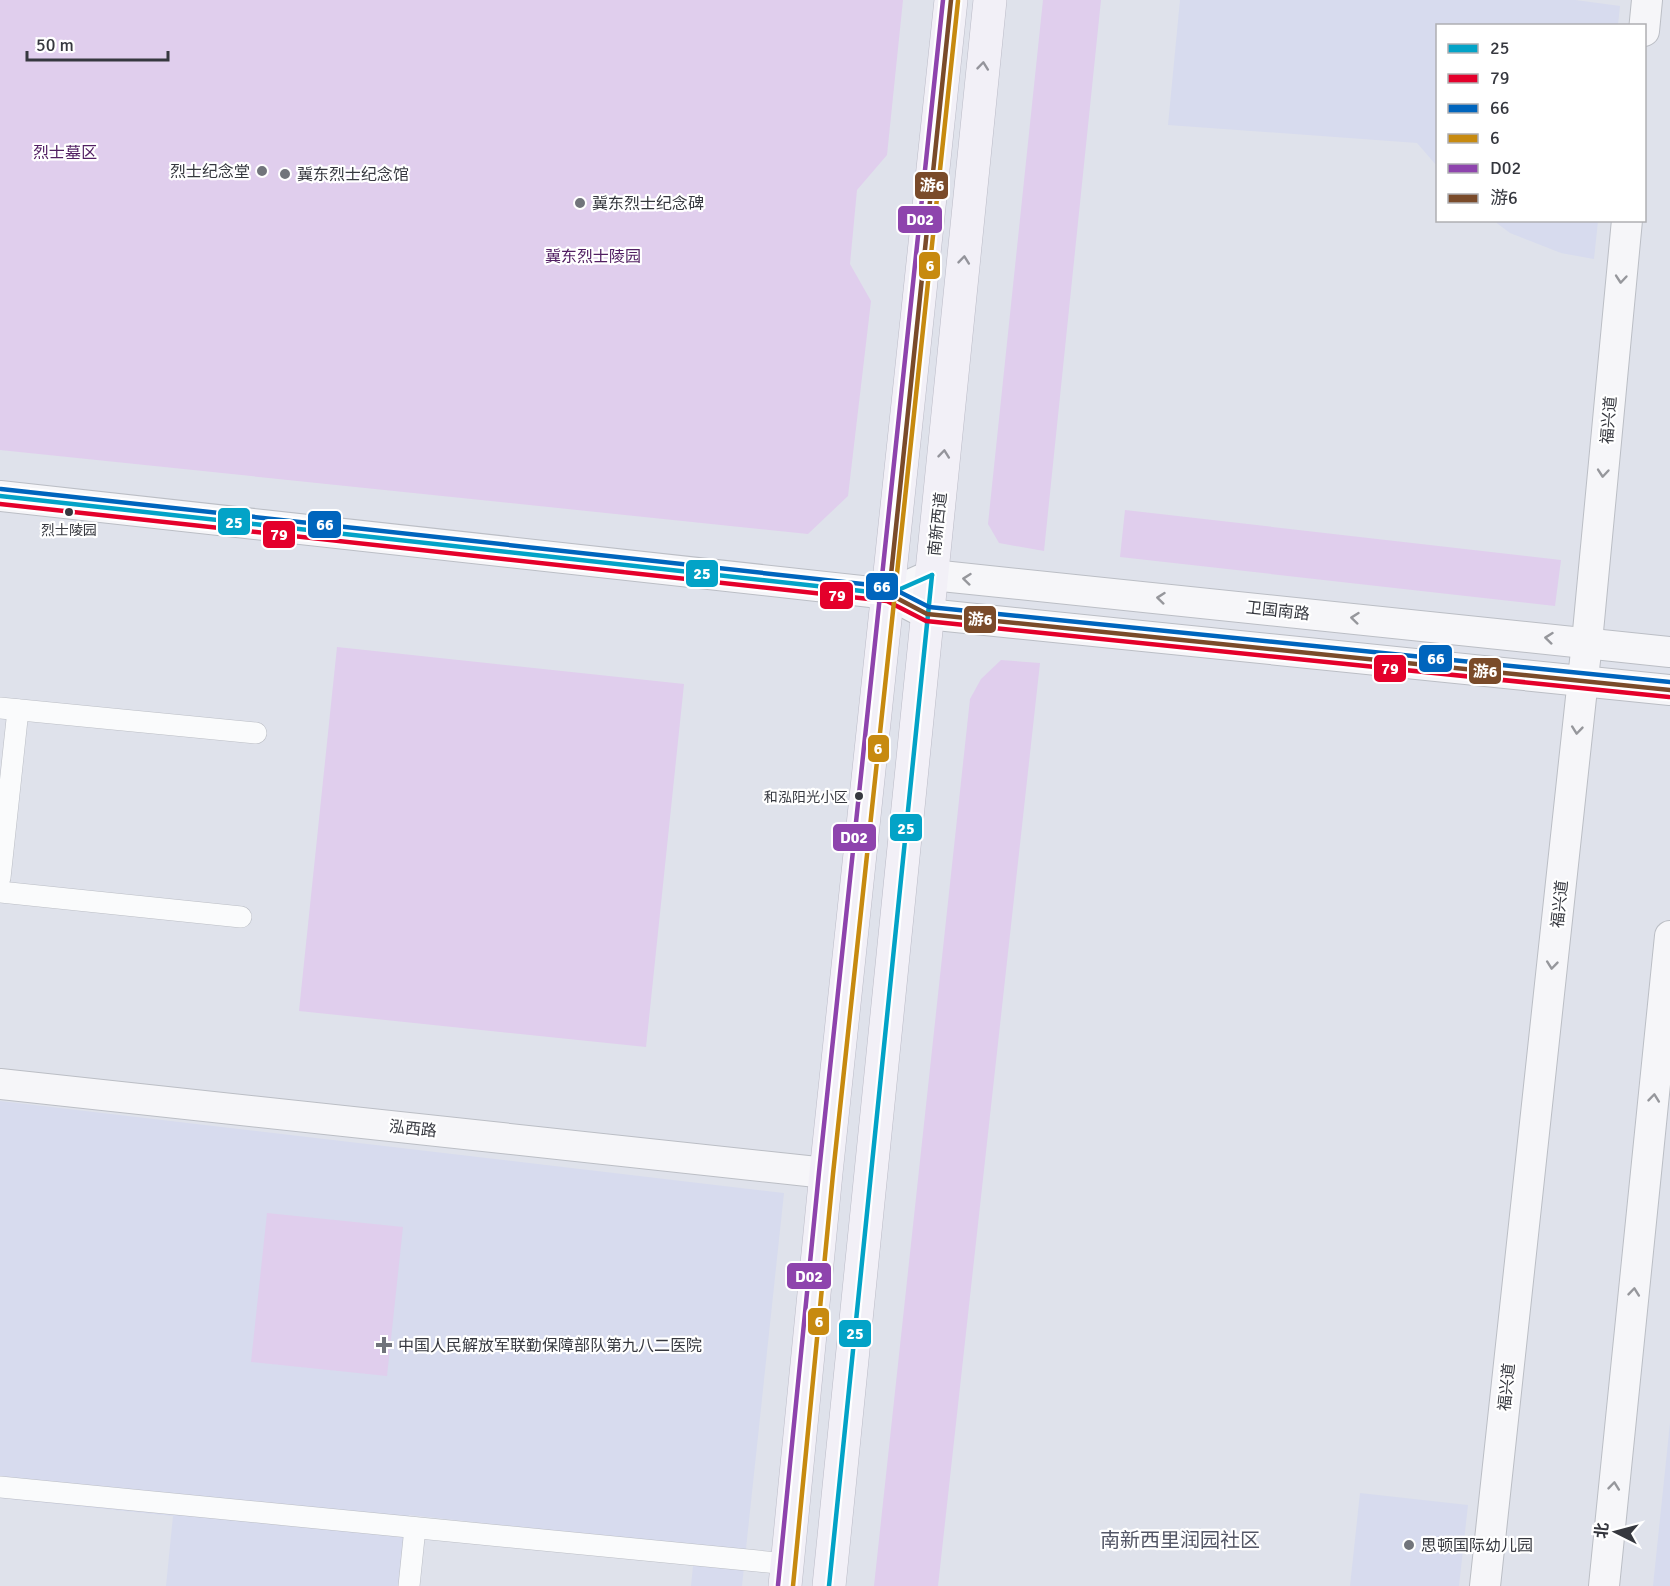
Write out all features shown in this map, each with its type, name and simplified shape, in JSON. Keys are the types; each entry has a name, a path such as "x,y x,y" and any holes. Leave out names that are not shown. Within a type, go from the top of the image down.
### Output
{"main road":[{"path":"787,1575 826,1173 951,0"},
{"name":"南新西道","path":"829,1586 990,0"}],"street":[{"path":"1645,24 1647,0"},
{"name":"福兴道","path":"1485,1586 1587,642 1627,222"},
{"path":"0,496 889,594 927,614 1670,690"},
{"name":"卫国南路","path":"889,594 932,575 1670,652"},
{"path":"0,878 9,709 256,733"},
{"path":"0,892 241,916"},
{"path":"1604,1586 1670,936"},
{"name":"泓西路","path":"0,1084 826,1173"},
{"path":"0,1487 415,1528 787,1575"},
{"path":"409,1586 415,1528"}],"shaded area":[{"path":"1180,0 1575,0 1620,6 1618,24 1436,24 1436,165 1417,143 1168,125"},
{"path":"1495,222 1598,222 1594,259 1561,253 1510,233"},
{"name":"中国人民解放军联勤保障部队第九八二医院","path":"0,1101 784,1193 742,1586 691,1586 695,1546 409,1515 401,1586 166,1586 173,1516 0,1498"},
{"path":"1670,1423 1670,1586 1653,1586"},
{"name":"思顿国际幼儿园","path":"1360,1493 1468,1505 1459,1586 1350,1586"}],"green space":[{"name":"冀东烈士陵园","path":"0,0 903,0 887,155 857,190 850,264 871,301 848,496 808,534 0,450"},
{"path":"1043,0 1101,0 1044,551 999,543 988,524"},
{"path":"1125,510 1561,560 1555,606 1120,557"},
{"path":"337,647 684,684 646,1047 299,1011"},
{"path":"1001,660 1040,663 938,1586 874,1586 970,699 981,679"},
{"path":"267,1213 403,1227 387,1376 251,1362"}],"transit line":[{"name":"D02","path":"778,1585 819,1172 943,0"},
{"name":"游6","path":"951,0 889,594 927,614 1670,690"},
{"name":"6","path":"793,1586 833,1174 958,1"},
{"name":"66","path":"1,489 890,587 929,607 1670,682"},
{"name":"25","path":"0,496 889,594 932,575"},
{"name":"79","path":"0,504 887,601 926,621 1669,697"},
{"name":"25","path":"829,1586 932,575"}],"place":[{"name":"烈士纪念堂","path":"262,171"},
{"name":"冀东烈士纪念馆","path":"285,174"},
{"name":"冀东烈士纪念碑","path":"580,203"},
{"name":"烈士陵园","path":"69,512"},
{"name":"和泓阳光小区","path":"859,796"},
{"name":"中国人民解放军联勤保障部队第九八二医院","path":"384,1345"},
{"name":"思顿国际幼儿园","path":"1409,1545"}],"district":[{"name":"南新西里润园社区","path":"1180,1540"}],"park label":[{"name":"烈士墓区","path":"65,152"}]}
